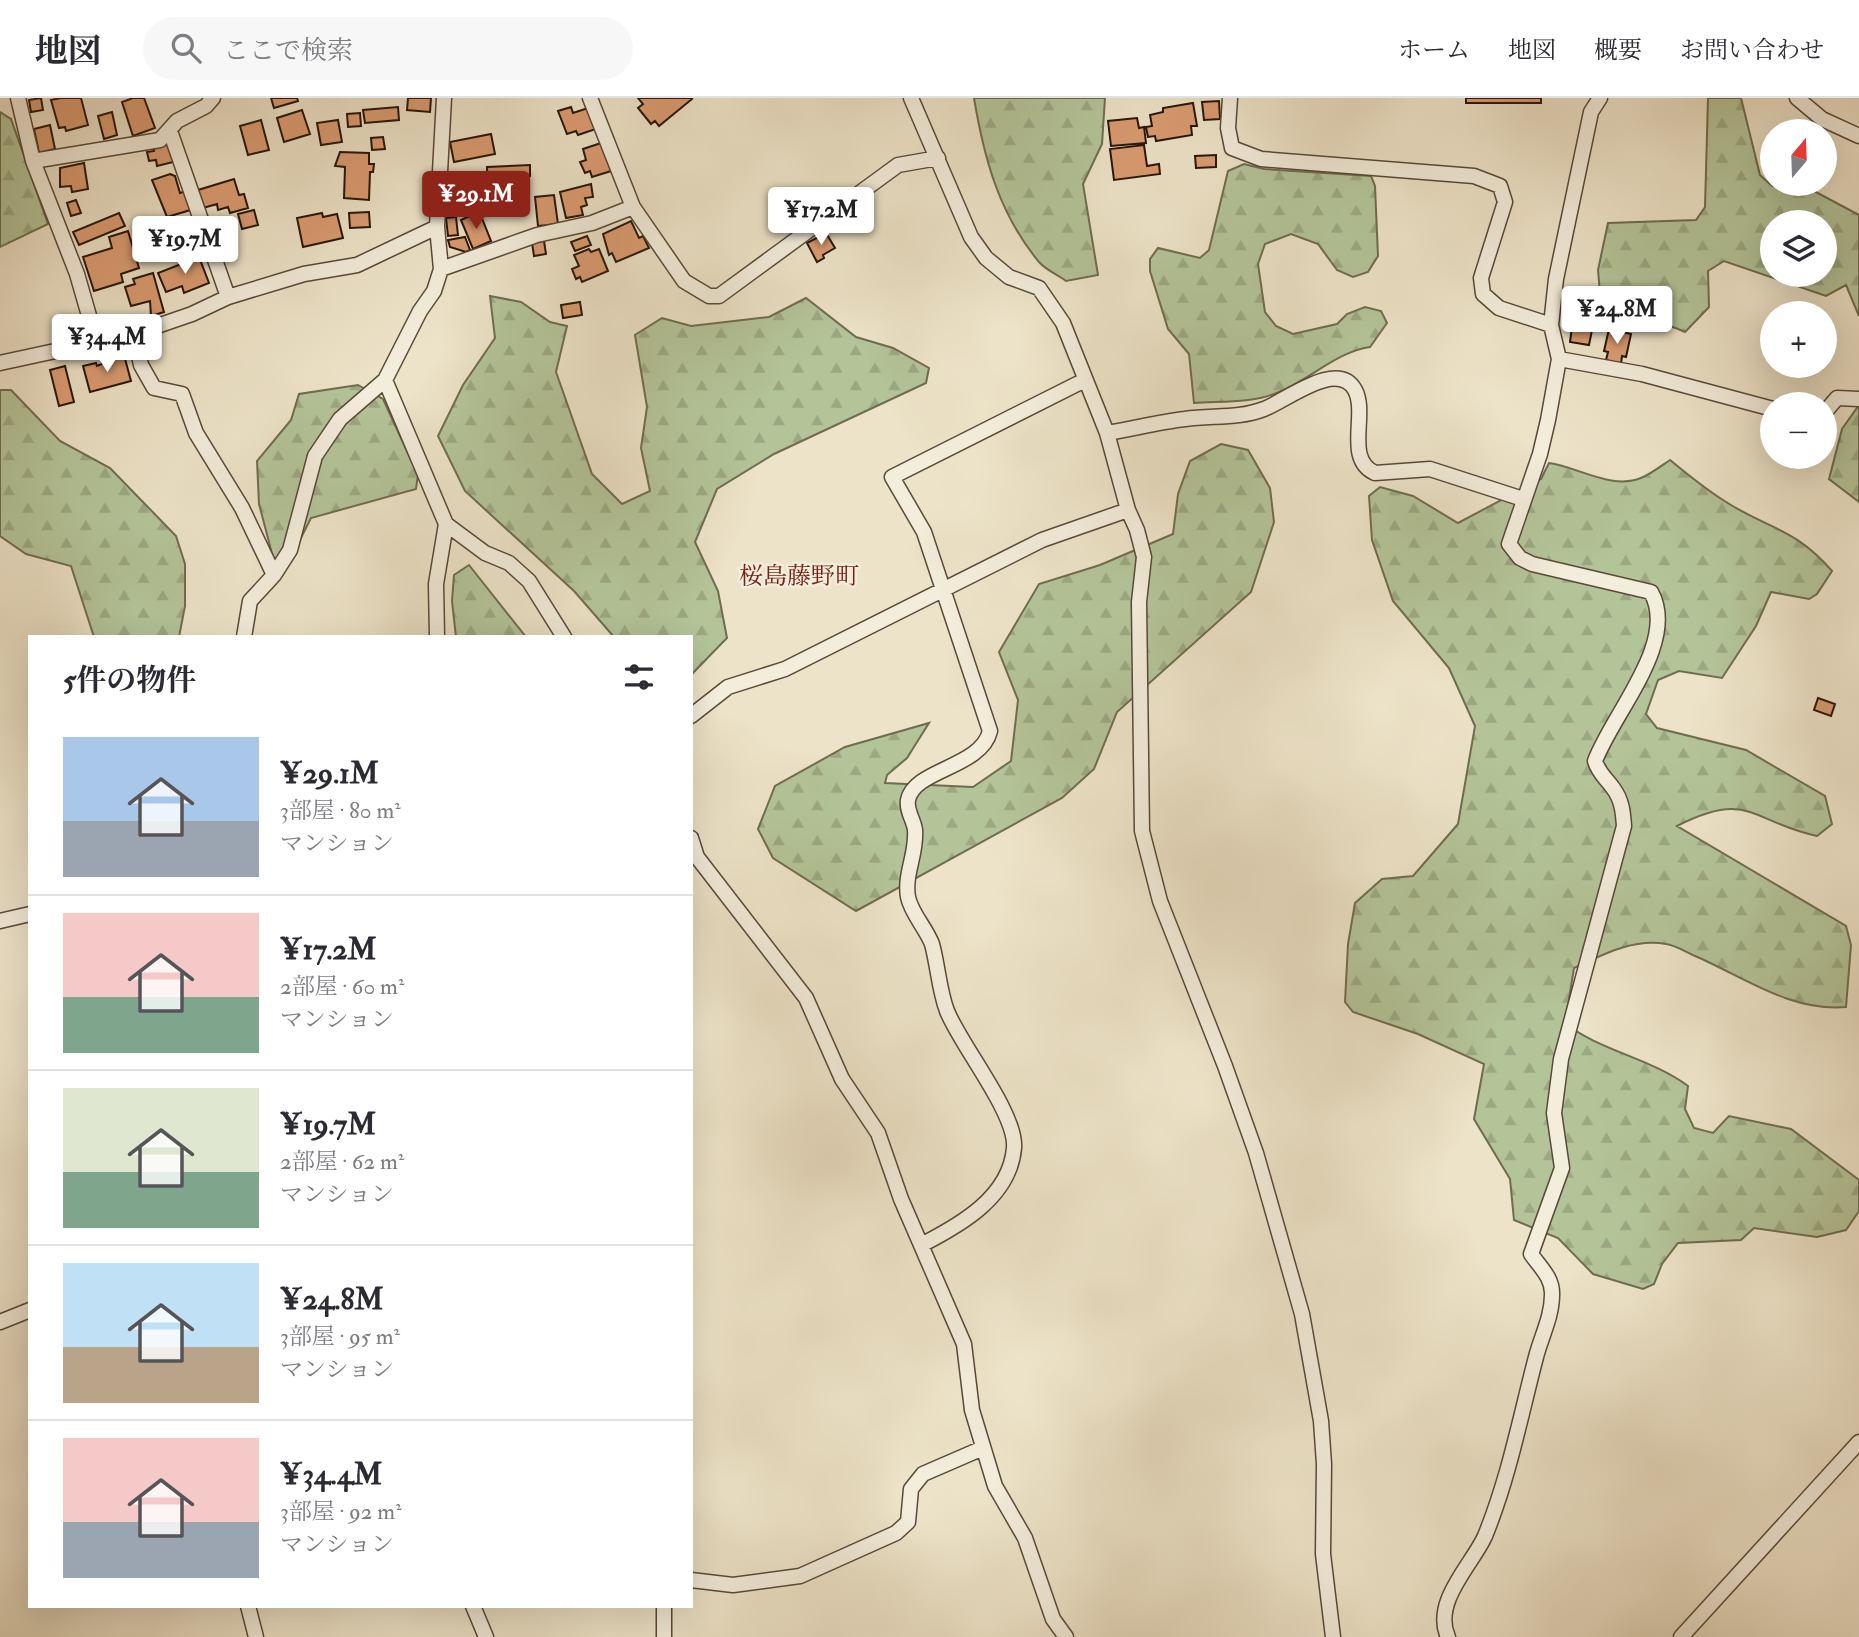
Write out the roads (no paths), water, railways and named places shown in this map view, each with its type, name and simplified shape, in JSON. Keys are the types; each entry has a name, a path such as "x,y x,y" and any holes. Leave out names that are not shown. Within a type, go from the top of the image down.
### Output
{"street":[{"path":"18,98 33,161 77,274 96,340"},
{"path":"33,161 160,140 177,121 206,106 213,98"},
{"path":"244,635 250,601 274,575 290,550 315,456 340,419 385,380 420,311 434,291 441,269 437,227 444,98"},
{"path":"590,98 633,207 684,281 709,296 719,296 898,165 938,158"},
{"path":"911,98 971,237 986,258 1009,277 1039,288 1063,323 1107,433 1144,557 1139,602 1142,831 1160,901 1256,1153 1302,1314 1322,1432 1323,1554 1333,1637"},
{"path":"1230,98 1228,128 1232,148 1261,159 1474,176 1500,186 1505,202 1481,278 1483,294 1499,308 1551,325"},
{"path":"1448,1637 1447,1605 1452,1591 1483,1540 1497,1504 1518,1437 1553,1293 1548,1275 1531,1254 1562,1168 1554,1096 1561,1059 1624,826 1622,804 1614,789 1599,773 1595,761 1642,672 1658,634 1660,617 1658,605 1651,592 1640,587 1559,572 1520,558 1509,544 1522,499 1540,454 1559,359 1551,325 1556,279 1591,112 1600,98"},
{"path":"1797,98 1822,119 1859,136"},
{"path":"170,131 228,297"},
{"path":"441,269 537,235 592,223 633,207"},
{"path":"0,363 96,340 134,334 150,326 192,314 228,297 304,274 358,265 437,227"},
{"path":"134,334 141,365 154,388 182,394 196,433 242,508 274,575"},
{"path":"1559,359 1642,374 1760,406"},
{"path":"385,380 446,524 485,553 509,563 529,580 563,635"},
{"path":"923,1244 966,1221 990,1197 1003,1178 1014,1146 1008,1121 947,1011 931,943 908,898 915,834 908,809 909,796 918,786 983,748 990,731 924,531 892,477 1085,380"},
{"path":"1107,433 1150,423 1245,414 1265,409 1303,387 1324,380 1343,380 1353,386 1358,398 1360,455 1369,470 1375,473 1430,469 1522,499"},
{"path":"1837,398 1859,399"},
{"path":"693,714 728,687 785,668 1042,540 1128,510"},
{"path":"438,635 436,584 446,524"},
{"path":"693,845 697,858 806,998 842,1079 878,1133 901,1199 923,1244 964,1344 971,1410 995,1486 1025,1538 1053,1619 1066,1637"},
{"path":"0,921 28,914"},
{"path":"0,1322 28,1311"},
{"path":"1681,1637 1859,1442"},
{"path":"693,1580 733,1585 800,1576 884,1538 908,1522 911,1489 923,1474 983,1448"},
{"path":"249,1608 256,1637"},
{"path":"474,1608 486,1637"},
{"path":"664,1608 664,1637"}],"district":[{"name":"桜島藤野町","path":"799,576"}]}
